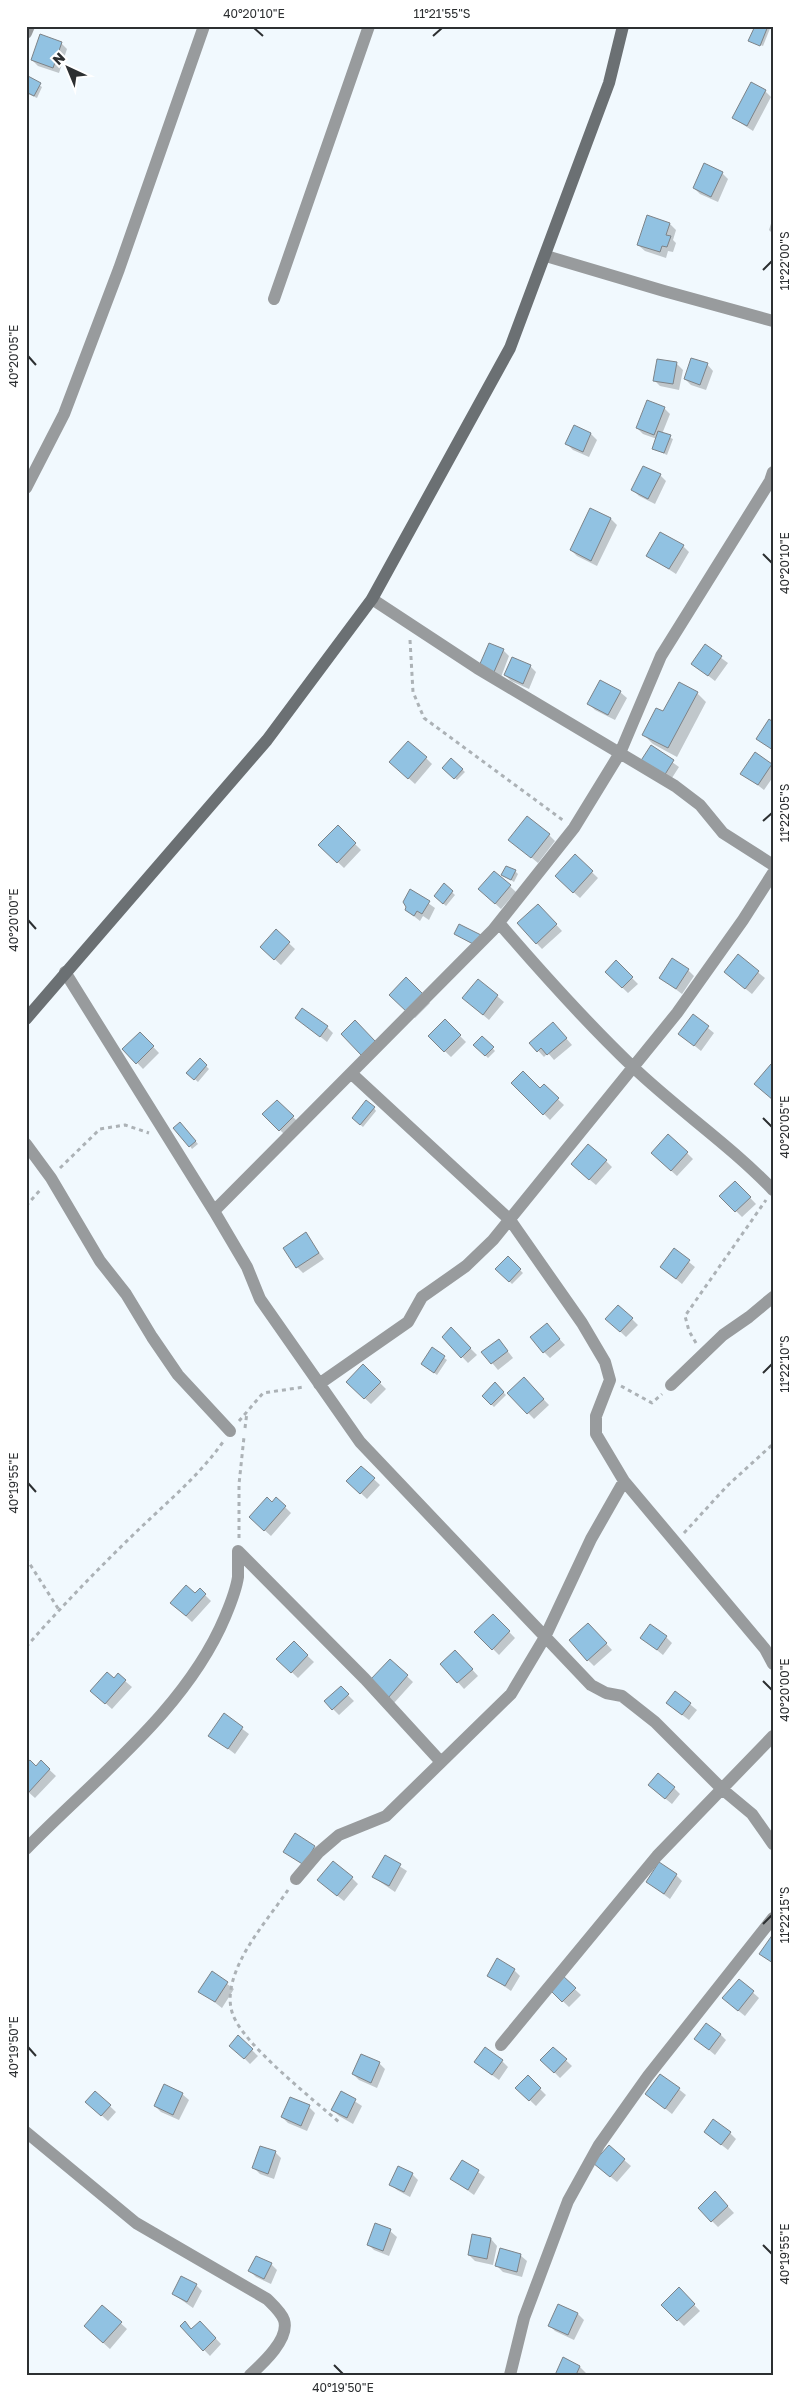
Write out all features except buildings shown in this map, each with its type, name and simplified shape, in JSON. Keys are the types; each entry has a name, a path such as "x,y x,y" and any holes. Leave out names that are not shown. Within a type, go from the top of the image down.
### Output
{"main road":[{"path":"26,1019 267,740 372,599 510,348 546,256 609,83 623,26"}],"street":[{"path":"26,33 29,26"},
{"path":"26,488 64,414 122,260 204,26"},
{"path":"274,299 369,26"},
{"path":"546,256 664,292 773,321"},
{"path":"214,1211 352,1074 499,923 574,828 620,753 660,656 770,482 773,472"},
{"path":"372,599 409,624 674,786 700,805 723,833 773,865"},
{"path":"319,1384 408,1322 422,1297 466,1266 510,1220 677,1013 743,920 773,873"},
{"path":"499,923 552,984 633,1067 747,1163 770,1194"},
{"path":"66,972 214,1211 247,1267 260,1299 360,1442 591,1685 606,1693 622,1696 655,1722 722,1789 752,1814 773,1844"},
{"path":"352,1074 510,1220 582,1323 605,1362 610,1380 596,1416 596,1434 624,1480 765,1649 773,1664"},
{"path":"26,1144 51,1178 100,1261 126,1294 178,1375 230,1431"},
{"path":"671,1384 723,1335 773,1297"},
{"path":"296,1878 318,1853 340,1835 386,1816 511,1694 545,1636 591,1539 624,1480"},
{"path":"238,1551 365,1679 441,1762"},
{"path":"26,1849 153,1724 197,1670 216,1639 230,1605 238,1578 238,1551"},
{"path":"501,2046 657,1856 773,1736"},
{"path":"510,2375 524,2318 568,2201 598,2145 648,2076 773,1918"},
{"path":"26,2132 136,2223 267,2299 284,2319 285,2329 270,2356 250,2375"}],"path":[{"path":"409,624 412,692 424,718 574,828"},
{"path":"26,1206 100,1129 125,1125 171,1141"},
{"path":"702,1354 689,1331 685,1316 770,1194"},
{"path":"610,1380 652,1403 671,1384"},
{"path":"26,1647 59,1610 209,1462 230,1431 263,1393 319,1384"},
{"path":"238,1551 239,1484 247,1412"},
{"path":"676,1543 727,1486 773,1444"},
{"path":"26,1558 59,1610"},
{"path":"296,1878 241,1959 230,1998 232,2014 242,2032 340,2123"}]}
